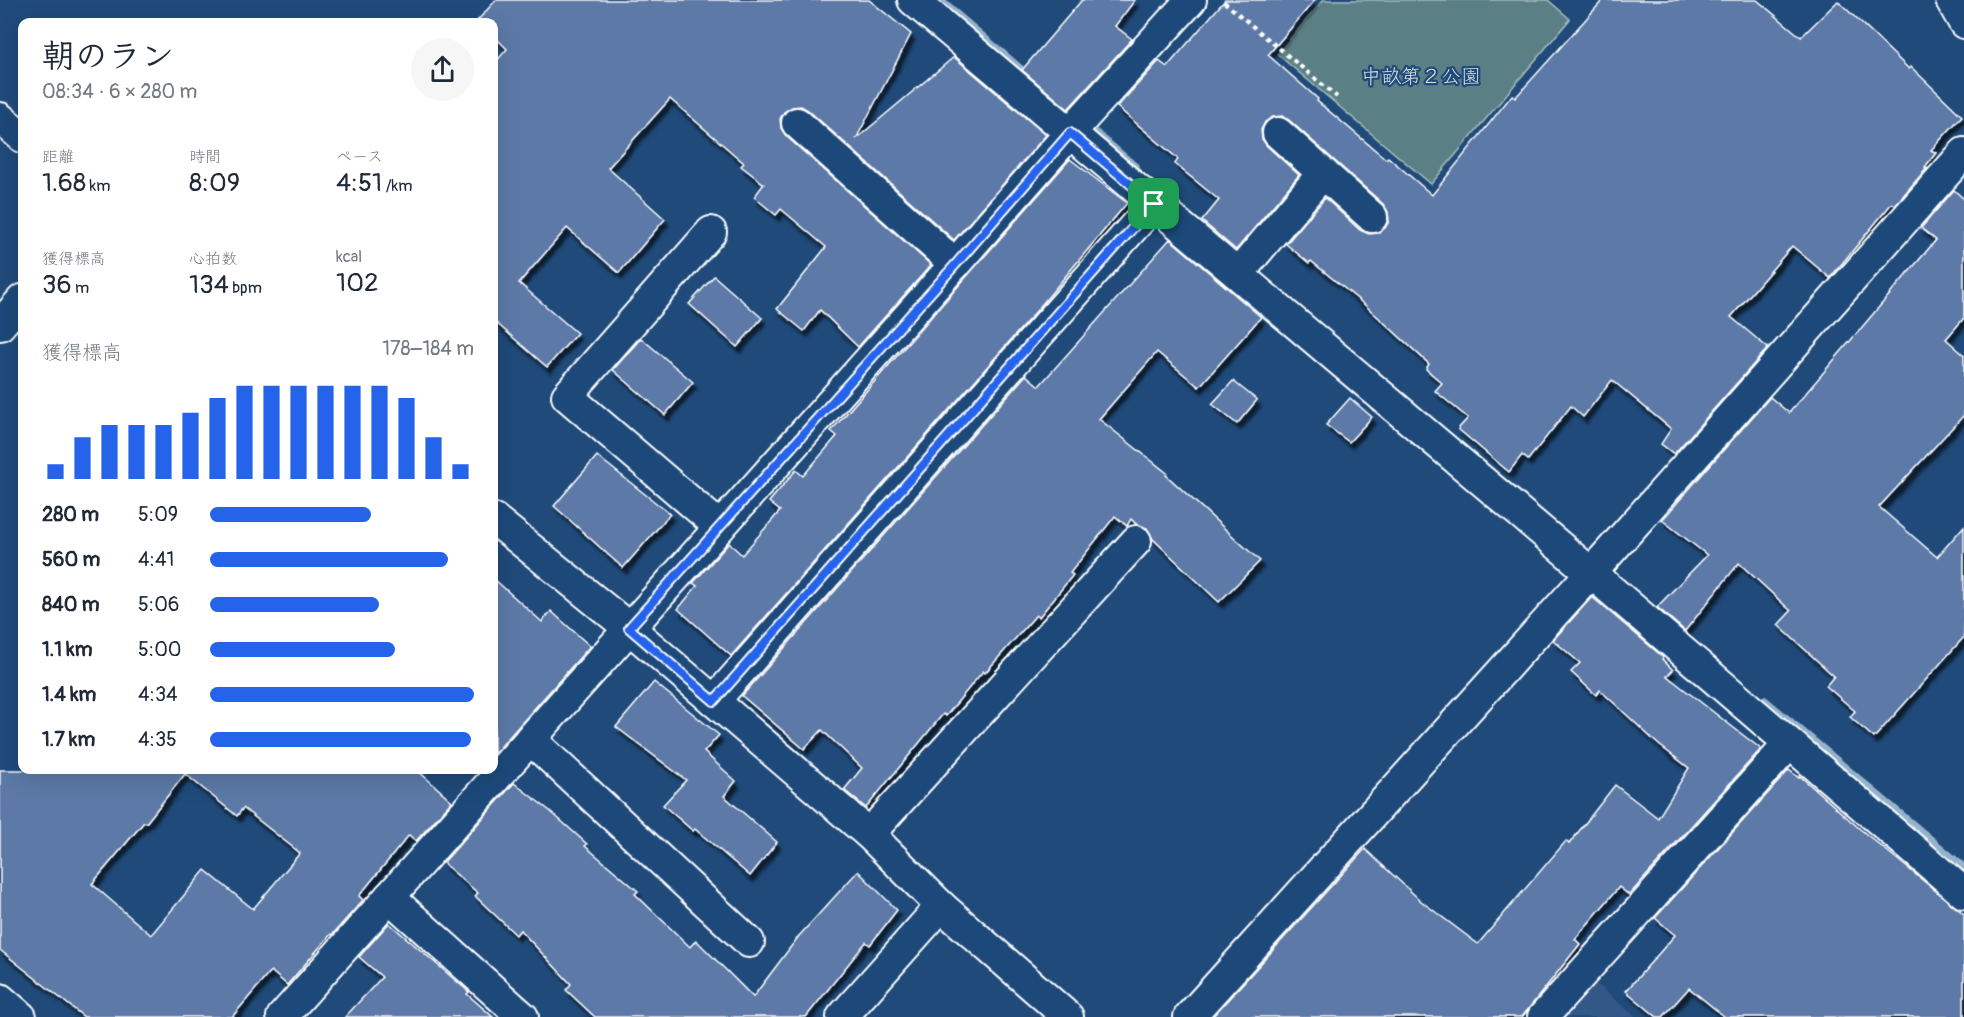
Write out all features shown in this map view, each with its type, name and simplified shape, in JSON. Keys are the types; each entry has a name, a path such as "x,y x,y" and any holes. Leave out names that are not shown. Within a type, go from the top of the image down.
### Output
{"street":[{"path":"913,0 1078,125 1154,204 1245,266 1599,563 1789,744 1964,893"},
{"path":"1951,0 1964,23"},
{"path":"282,1017 956,264 1186,2"},
{"path":"0,118 18,133"},
{"path":"797,123 956,264"},
{"path":"1278,134 1372,217"},
{"path":"1189,1017 1599,563 1964,153"},
{"path":"1245,266 1323,173"},
{"path":"714,701 1154,204"},
{"path":"711,232 567,396 720,527"},
{"path":"0,326 18,305"},
{"path":"498,522 629,628 869,834 941,906 1068,1017"},
{"path":"869,834 1136,541"},
{"path":"530,740 748,942"},
{"path":"1543,1017 1789,744"},
{"path":"389,897 523,1017"},
{"path":"842,1017 941,906"},
{"path":"0,999 21,1017"}],"path":[{"path":"1221,0 1337,97"}],"shaded area":[{"path":"1594,982 1636,1017 1563,1017"}],"green space":[{"name":"中畝第２公園","path":"1323,0 1548,0 1570,19 1431,184 1277,54"}],"building":[{"path":"496,0 869,0 911,34 856,139 954,57 1046,135 954,240 808,110 801,106 792,107 784,112 780,119 781,128 786,136 931,265 858,347 820,310 804,331 777,309 826,247 781,209 776,215 754,197 764,184 741,166 744,163 670,99 608,168 665,219 619,273 567,228 519,283 577,333 547,367 498,324 498,59 507,49 498,40 498,18 480,18"},
{"path":"1082,0 1135,0 1115,26 1132,39 1068,109 1022,70"},
{"path":"1225,0 1315,0 1268,55 1318,99 1317,101 1432,195 1512,95 1515,98 1603,0 1757,0 1801,37 1838,1 1962,116 1931,150 1936,153 1925,167 1927,168 1895,205 1892,203 1830,278 1792,246 1731,317 1768,348 1674,454 1661,444 1671,429 1612,380 1583,417 1571,406 1528,460 1522,455 1509,472 1458,429 1468,418 1435,391 1442,383 1426,369 1429,364 1366,306 1311,261 1309,263 1286,244 1325,198 1360,230 1369,234 1378,233 1389,221 1388,212 1383,204 1289,120 1282,116 1273,117 1265,122 1261,130 1262,139 1299,175 1236,250 1202,221 1219,200 1175,164 1178,159 1117,107 1159,61 1167,67"},
{"path":"1070,159 1127,203 1032,316 731,656 678,609 697,586 693,583 729,543 742,555 780,511 769,502 796,470 803,476 837,436 831,431"},
{"path":"1954,190 1964,199 1964,318 1946,339 1964,355 1964,415 1879,507 1937,557 1964,526 1964,637 1874,738 1850,717 1855,711 1826,686 1834,676 1778,625 1791,611 1739,563 1685,631 1657,607 1707,555 1662,520 1770,397 1789,413 1936,240 1921,228"},
{"path":"1170,239 1261,317 1199,387 1157,352 1099,419 1167,473 1166,475 1260,561 1219,602 1153,539 1147,528 1136,524 1131,519 1127,526 1115,516 1070,573 1073,575 1039,617 1036,615 985,673 983,671 946,716 943,714 866,808 844,790 862,768 822,730 804,749 742,696 1026,375 1039,386"},
{"path":"714,276 762,318 737,347 689,304"},
{"path":"641,338 693,382 665,415 613,370"},
{"path":"1233,381 1257,400 1237,424 1212,404"},
{"path":"1350,398 1372,417 1349,442 1326,425"},
{"path":"597,456 670,514 623,568 554,506"},
{"path":"498,583 542,622 551,611 590,646 498,750"},
{"path":"1592,597 1663,657 1662,659 1673,670 1667,676 1761,749 1629,895 1619,887 1575,939 1580,944 1522,1017 1212,1017 1365,849 1421,901 1478,944 1566,841 1569,844 1615,785 1658,818 1689,768 1659,745 1600,690 1596,695 1571,672 1580,663 1553,640"},
{"path":"654,682 719,735 704,752 736,781 724,796 777,842 750,876 663,805 686,780 616,727"},
{"path":"0,770 18,770 18,774 185,774 422,774 452,801 416,841 409,835 359,896 363,900 287,985 271,971 232,1017 84,1017 0,950","holes":["185,774 237,816 243,808 300,853 253,909 205,870 151,935 92,884 144,822 146,823"]},
{"path":"1789,770 1799,778 1800,776 1860,829 1964,914 1964,1017 1725,1017 1689,988 1663,1017 1657,1017 1626,991 1675,935 1655,918"},
{"path":"514,783 550,811 587,844 585,846 638,891 635,894 690,947 696,940 753,997 799,936 858,871 897,910 870,945 866,942 806,1017 595,1017 566,990 571,984 520,930 516,935 475,896 478,893 443,863"},
{"path":"389,923 469,992 467,994 493,1017 345,1017 382,977 359,957"}],"waterway":[{"path":"938,0 1134,167"},
{"path":"1764,701 1964,869"}],"route":[{"path":"1070,133 1154,204 714,701 629,628 956,264 1070,133"}]}
